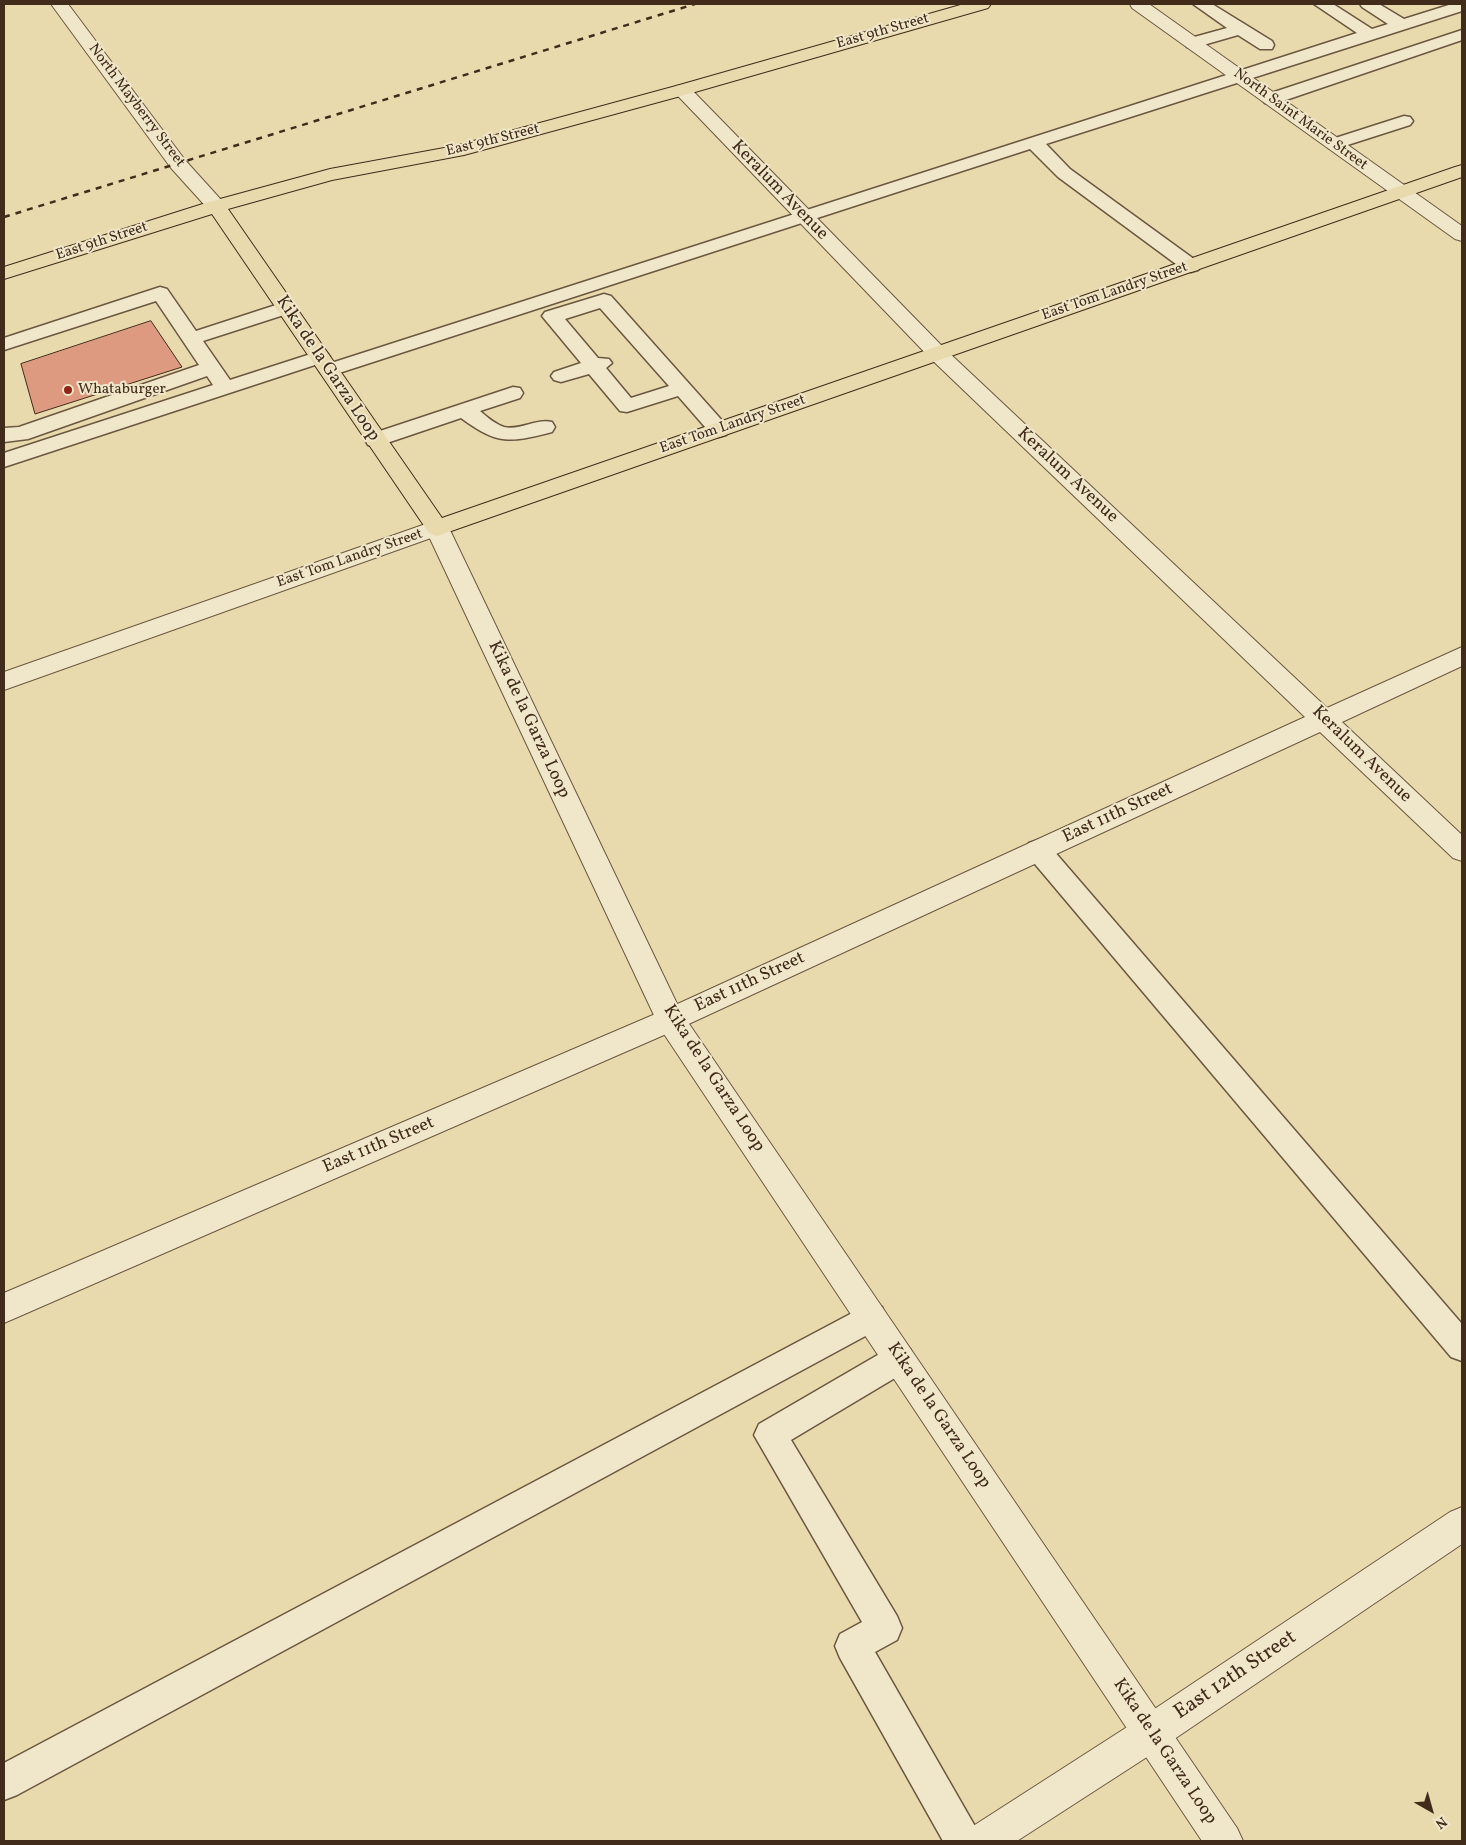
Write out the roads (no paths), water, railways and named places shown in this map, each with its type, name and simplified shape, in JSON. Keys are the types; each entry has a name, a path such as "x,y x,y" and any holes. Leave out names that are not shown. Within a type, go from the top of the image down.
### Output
{"main road":[{"name":"East 9th Street","path":"4,273 216,206 330,175 457,151 682,90 982,4"},
{"name":"East Tom Landry Street","path":"437,528 1462,171"},
{"name":"Kika de la Garza Loop","path":"216,206 437,528"}],"street":[{"name":"North Mayberry Street","path":"59,4 178,164 216,206"},
{"name":"North Saint Marie Street","path":"1138,4 1462,235"},
{"name":"Keralum Avenue","path":"682,90 938,354 1462,851"},
{"name":"East Tom Landry Street","path":"4,681 437,528"},
{"name":"Kika de la Garza Loop","path":"437,528 670,1020 1224,1841"},
{"name":"East 11th Street","path":"4,1308 670,1020 1462,656"},
{"name":"East 12th Street","path":"983,1841 1151,1733 1462,1524"}],"lane":[{"path":"1201,4 1266,45"},
{"path":"1322,4 1369,34"},
{"path":"1368,4 1400,24"},
{"path":"4,460 226,388 563,304 804,216 1034,144 1400,24 1462,6"},
{"path":"1440,13 1462,26"},
{"path":"1193,43 1240,29"},
{"path":"1271,99 1462,35"},
{"path":"1334,144 1404,122"},
{"path":"1034,144 1064,173 1191,266"},
{"path":"4,344 160,293 190,339 226,388"},
{"path":"682,388 618,408 615,386 598,364 552,316 563,304 604,300 618,325 657,371 682,388 719,430"},
{"path":"190,339 286,308"},
{"path":"561,376 598,364"},
{"path":"4,436 22,434 211,368"},
{"path":"375,440 513,393"},
{"path":"464,410 495,432 512,435 545,427"},
{"path":"1038,850 1462,1347"},
{"path":"4,1782 871,1317"},
{"path":"899,1359 770,1435 885,1628 852,1646 963,1841"}],"railway":[{"path":"4,217 695,4"}],"place":[{"name":"Whataburger","path":"68,390"}]}
